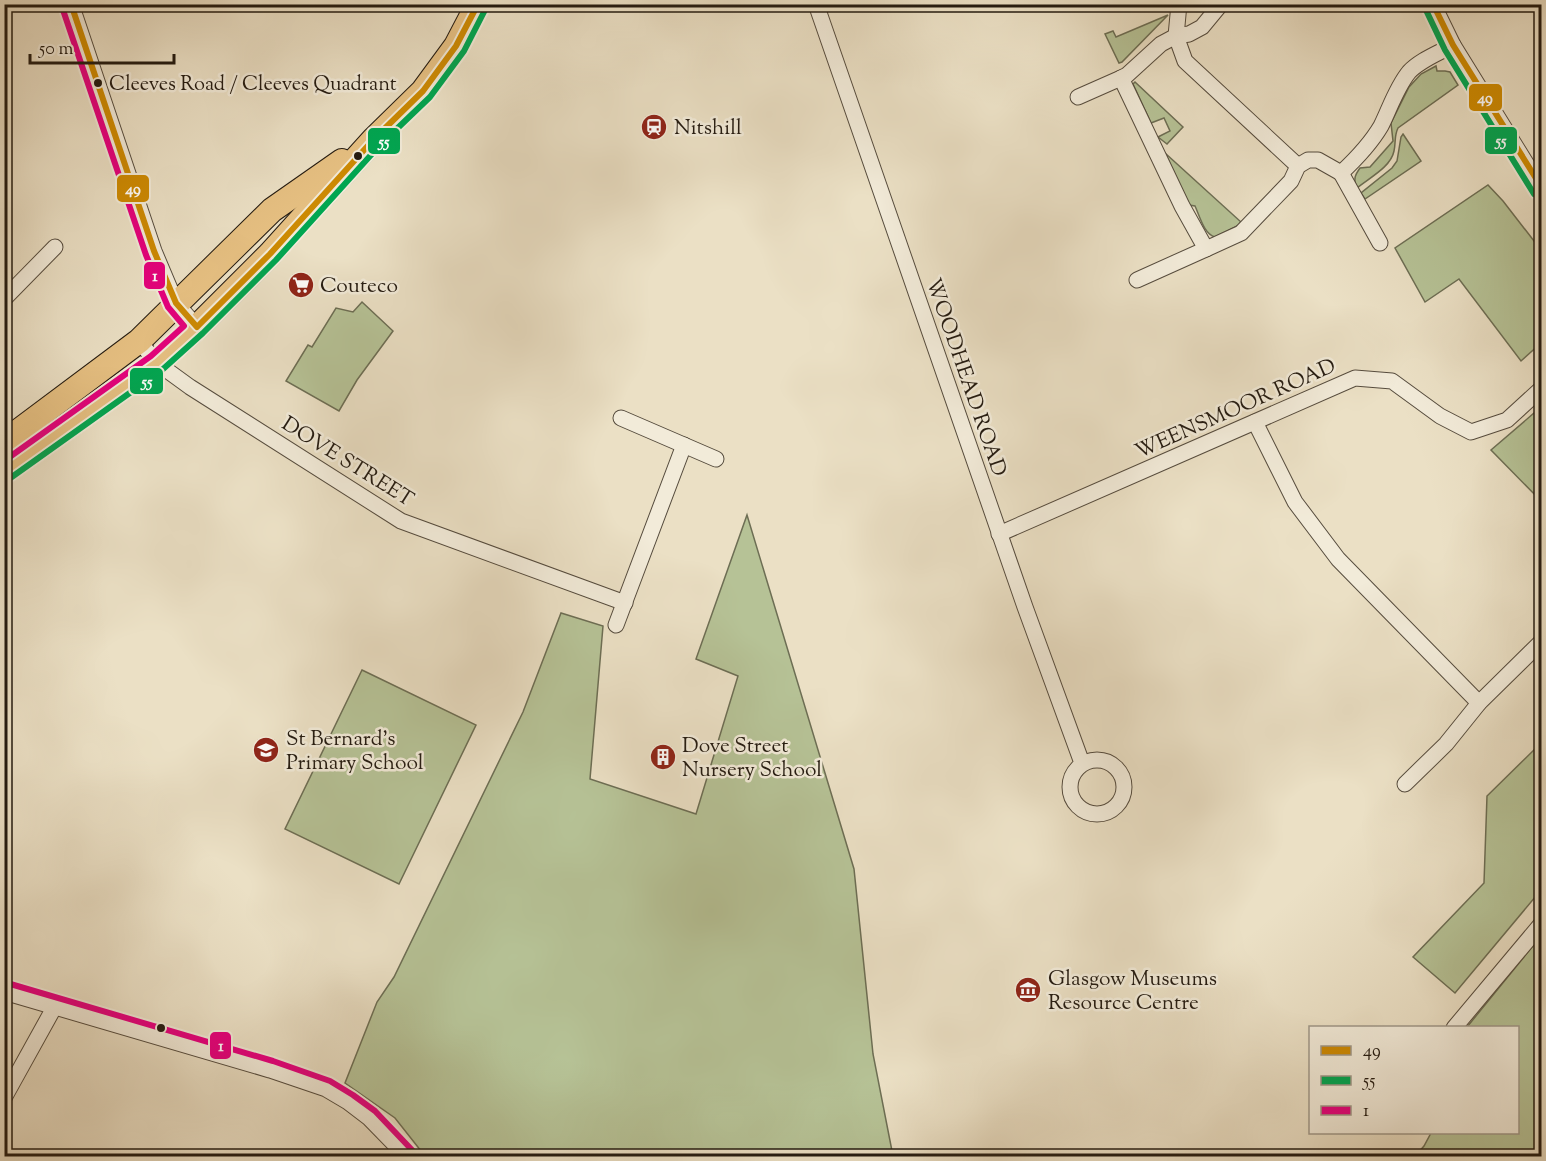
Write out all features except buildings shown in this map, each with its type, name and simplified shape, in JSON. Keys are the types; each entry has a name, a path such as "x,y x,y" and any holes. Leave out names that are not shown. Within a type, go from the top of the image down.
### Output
{"main road":[{"path":"4,472 157,363 197,327 285,239 374,139 423,91 456,46 478,4"},
{"path":"4,442 139,341 272,210 374,139"}],"street":[{"path":"71,4 154,251 176,303 197,327"},
{"name":"WOODHEAD ROAD","path":"816,4 999,534 1082,763"},
{"path":"1179,4 1176,36 1185,61 1298,166"},
{"path":"1078,97 1127,75 1161,44 1202,27 1221,4"},
{"path":"1433,4 1453,45 1542,189"},
{"path":"1341,172 1355,160 1380,128 1409,73 1416,66 1453,45"},
{"path":"1121,78 1182,206 1206,249"},
{"path":"1137,280 1241,233 1291,181 1298,166 1308,160 1318,160 1341,172 1380,243"},
{"path":"4,299 55,248"},
{"name":"DOVE STREET","path":"139,341 157,363 195,391 400,521 625,603"},
{"name":"WEENSMOOR ROAD","path":"999,534 1355,378 1392,381 1440,416 1471,432 1507,420 1542,388"},
{"path":"621,418 716,459"},
{"path":"1255,422 1295,502 1338,559 1479,704"},
{"path":"616,625 684,445"},
{"path":"1406,784 1446,744 1479,704 1542,641"},
{"path":"1456,1026 1542,923"},
{"path":"4,992 270,1070 326,1089 369,1118 406,1156"},
{"path":"4,1098 56,1006"}],"green space":[{"path":"1168,15 1119,63 1105,34 1113,31 1116,37"},
{"path":"1436,66 1437,71 1450,72 1458,85 1398,128 1394,151 1389,162 1357,188 1355,177 1360,168 1370,167 1393,141 1391,123 1409,87 1421,74"},
{"path":"1135,82 1183,127 1167,144 1158,137 1170,131 1164,118 1151,123 1133,84"},
{"path":"1403,134 1421,161 1365,199 1361,193 1392,168 1397,161"},
{"path":"1165,153 1241,222 1239,225 1215,237 1211,235 1195,206 1189,205"},
{"path":"1488,185 1541,250 1541,343 1521,361 1459,279 1425,302 1395,248"},
{"path":"362,302 393,331 357,380 339,411 286,381 308,345 312,347 336,308 353,312"},
{"path":"1541,407 1541,501 1491,450"},
{"path":"747,515 854,869 873,1054 893,1156 425,1156 395,1118 345,1083 377,1002 394,977 523,712 561,613 603,626 590,779 696,814 738,676 696,659"},
{"path":"362,670 476,725 399,884 285,829"},
{"path":"1541,743 1541,890 1455,993 1413,957 1484,883 1487,796"},
{"path":"1541,936 1541,1156 1415,1156 1430,1134 1519,1134 1519,1026 1468,1026"}],"transit line":[{"name":"49","path":"71,4 154,251 176,303 197,327 270,254 374,139 423,91 456,46 478,4"},
{"name":"49","path":"1433,4 1453,45 1542,188"},
{"name":"1","path":"4,461 151,356 184,326 168,307 146,255 62,7"},
{"name":"55","path":"9,479 162,370 203,333 276,260 380,145 430,97 464,51 486,8"},
{"name":"55","path":"1425,8 1445,50 1534,194"},
{"name":"1","path":"7,983 273,1061 330,1081 375,1111 412,1150"}],"place":[{"name":"Cleeves Road / Cleeves Quadrant","path":"98,83"},
{"name":"Nitshill","path":"654,127"},
{"name":"Couteco","path":"301,285"},
{"name":"St Bernard's Primary School","path":"266,750"},
{"name":"Dove Street Nursery School","path":"663,757"},
{"name":"Glasgow Museums Resource Centre","path":"1028,990"}]}
